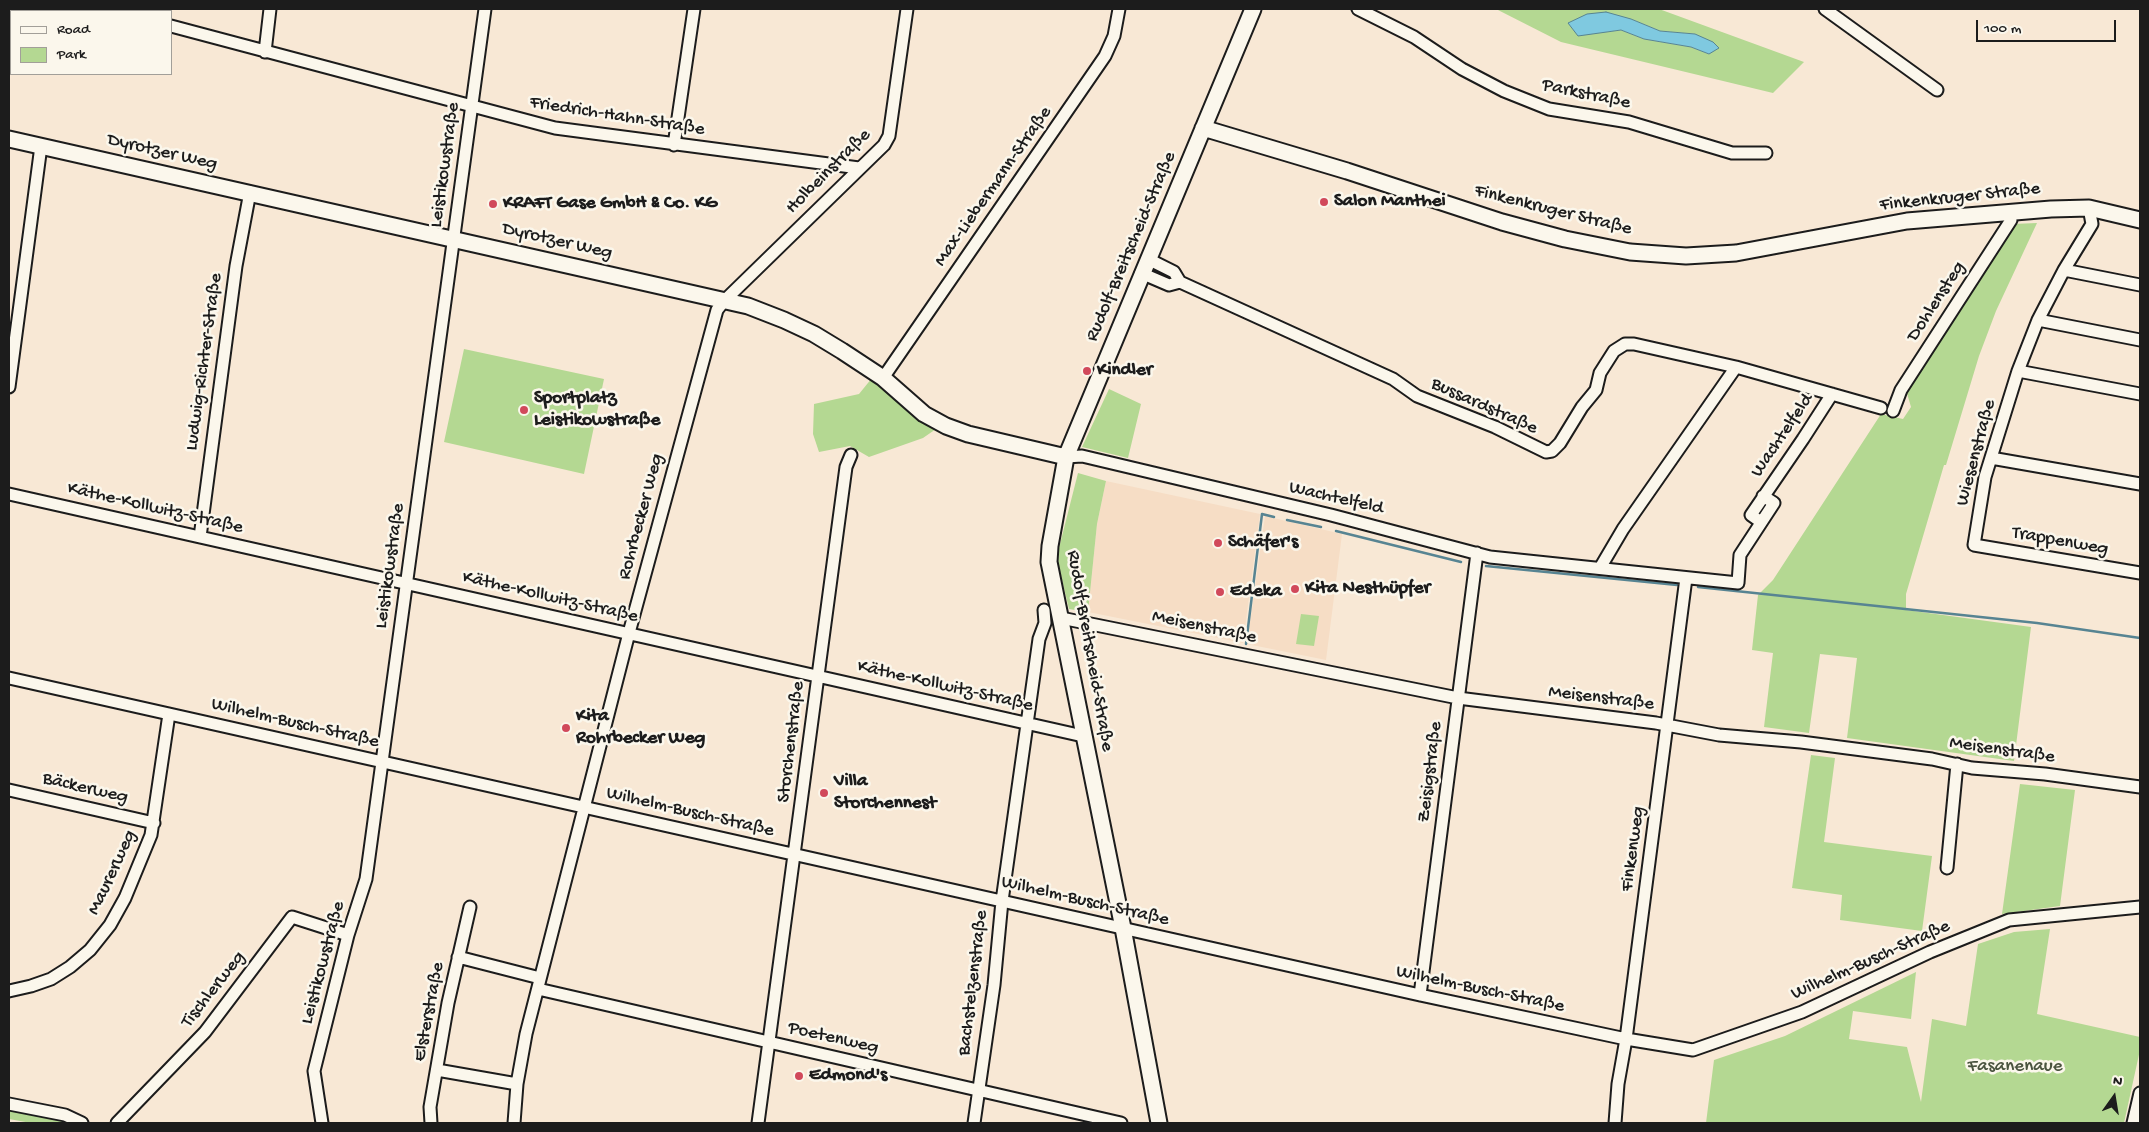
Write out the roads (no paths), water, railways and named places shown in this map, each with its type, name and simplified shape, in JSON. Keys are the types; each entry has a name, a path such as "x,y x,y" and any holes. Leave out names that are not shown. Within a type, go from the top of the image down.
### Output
{"street":[{"path":"265,52 270,9"},
{"name":"Leistikowstraße","path":"322,1123 314,1071 348,935 366,879 485,9"},
{"path":"674,145 694,9"},
{"name":"Holbeinstraße","path":"724,301 884,145 889,136 907,9"},
{"name":"Max-Liebermann-Straße","path":"883,378 1094,74 1114,36 1119,9"},
{"name":"Rudolf-Breitscheid-Straße","path":"1160,1123 1123,928 1049,562 1050,546 1066,457 1141,273 1253,9"},
{"name":"Parkstraße","path":"1358,9 1414,37 1462,69 1495,87 1549,109 1629,122 1732,153 1766,153"},
{"path":"1825,9 1937,90"},
{"name":"Friedrich-Hahn-Straße","path":"172,26 555,128 859,168"},
{"name":"Finkenkruger Straße","path":"1203,128 1347,171 1502,222 1565,239 1630,252 1686,256 1736,253 1897,222 2009,212 2089,208 2140,220"},
{"name":"Dyrotzer Weg","path":"9,139 748,306 814,334 883,378 924,414 946,426 968,434 1066,457"},
{"path":"9,387 41,146"},
{"name":"Ludwig-Richter-Straße","path":"200,537 236,266 250,192"},
{"name":"Wiesenstraße","path":"1974,545 1985,477 2018,371 2038,320 2064,270 2092,224 2089,208"},
{"name":"Dohlensteg","path":"1887,410 2010,220 2009,212"},
{"name":"Bussardstraße","path":"1148,259 1174,272 1180,282 1393,379 1417,396 1495,427 1546,452 1552,451 1560,443 1596,390 1600,374 1614,351 1625,344 1634,344 1736,367 1887,410"},
{"path":"2064,270 2140,285"},
{"name":"Bussardstraße","path":"1141,273 1169,285 1180,282"},
{"name":"Rohrbecker Weg","path":"514,1123 517,1084 526,1034 584,806 717,310 724,301"},
{"path":"2038,320 2140,340"},
{"path":"1600,568 1623,529 1736,367"},
{"path":"2018,371 2140,394"},
{"name":"Wachtelfeld","path":"1066,457 1082,456 1331,516 1490,557 1738,583 1740,555 1774,503 1763,496 1804,440 1832,394"},
{"name":"Storchenstraße","path":"758,1123 846,467 851,455"},
{"path":"1991,458 2140,484"},
{"name":"Käthe-Kollwitz-Straße","path":"9,494 1083,736"},
{"name":"Trappenweg","path":"1974,545 2140,573"},
{"name":"Zeisigstraße","path":"1420,995 1477,553"},
{"name":"Finkenweg","path":"1615,1123 1618,1084 1626,1039 1686,578"},
{"name":"Bachstelzenstraße","path":"974,1123 994,985 1002,901 1039,639 1044,622 1044,610"},
{"name":"Meisenstraße","path":"1061,618 1458,698 1656,723 1719,735 1801,742 1932,758 1972,768 2045,774 2140,787"},
{"name":"Wilhelm-Busch-Straße","path":"9,678 1420,995 1626,1039 1693,1050 1802,1012 1930,952 2009,920 2140,907"},
{"name":"Maurerweg","path":"9,991 31,986 51,978 70,967 90,950 110,925 125,898 148,847 154,823 169,714"},
{"path":"1947,868 1957,764"},
{"name":"Bäckerweg","path":"9,790 154,823"},
{"name":"Elsterstraße","path":"431,1123 430,1106 448,1002 470,907"},
{"name":"Tischlerweg","path":"117,1123 206,1032 292,917 348,935"},
{"path":"458,957 539,983"},
{"name":"Poetenweg","path":"539,983 770,1042 1121,1123"},
{"path":"437,1070 517,1084"},
{"path":"2133,1123 2140,1092"},
{"path":"9,1104 65,1115 82,1123"}],"water":[{"path":"1606,12 1631,19 1660,31 1695,34 1713,42 1719,48 1709,54 1691,47 1644,39 1621,30 1578,36 1568,23 1587,14"}],"waterway":[{"path":"1246,644 1262,514 1274,517"},
{"path":"1287,520 1321,527"},
{"path":"1336,531 1461,562"},
{"path":"1486,566 1677,585"},
{"path":"1698,587 2037,623 2140,638"}],"place":[{"name":"Salon Manthei","path":"1324,202"},
{"name":"KRAFT Gase GmbH & Co. KG","path":"493,204"},
{"name":"Kindler","path":"1087,371"},
{"name":"Sportplatz Leistikowstraße","path":"524,410"},
{"name":"Schäfer's","path":"1218,543"},
{"name":"Kita Nesthüpfer","path":"1295,589"},
{"name":"Edeka","path":"1220,592"},
{"name":"Kita Rohrbecker Weg","path":"566,728"},
{"name":"Villa Storchennest","path":"824,793"},
{"name":"Edmond's","path":"799,1076"}],"park label":[{"name":"Fasanenaue","path":"2015,1067"}]}
